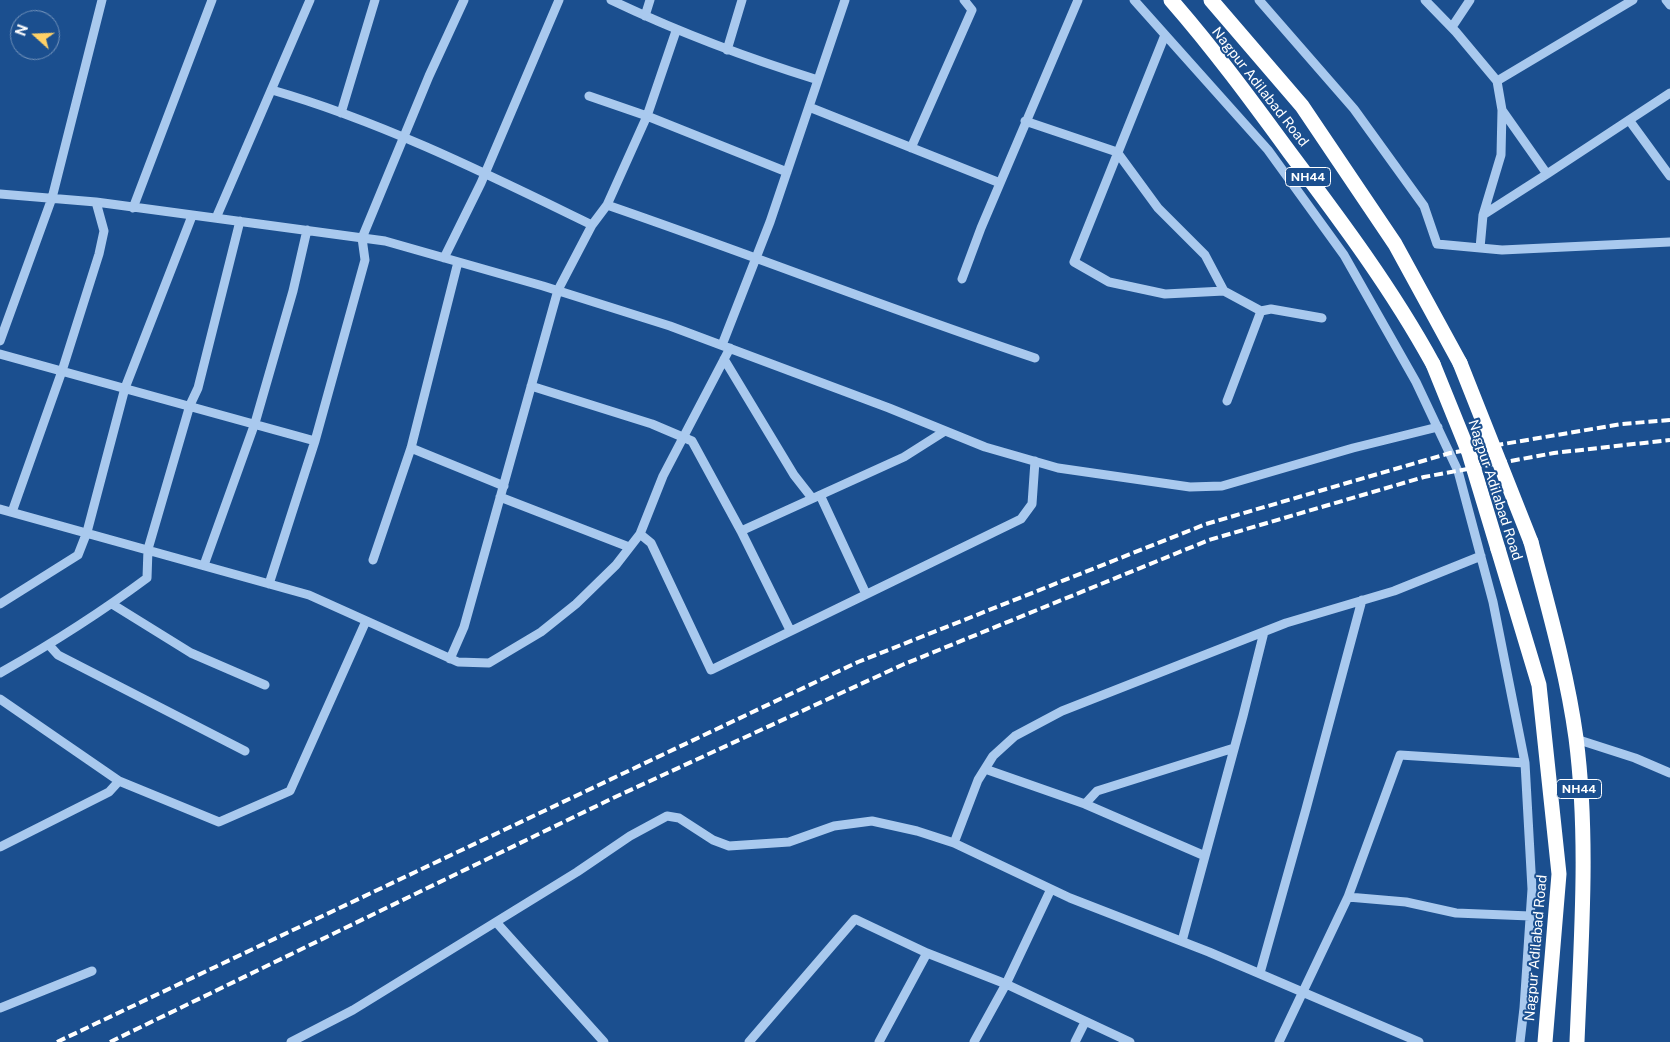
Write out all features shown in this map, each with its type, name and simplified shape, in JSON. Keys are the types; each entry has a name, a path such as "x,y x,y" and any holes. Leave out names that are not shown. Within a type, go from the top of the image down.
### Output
{"highway":[{"name":"Nagpur Adilabad Road","path":"1171,0 1247,96 1338,217 1408,319 1433,364 1469,453 1539,684 1559,874 1545,1042"},
{"name":"Nagpur Adilabad Road","path":"1211,0 1302,106 1395,244 1460,363 1532,542 1564,669 1576,740 1584,859 1576,1042"}],"street":[{"path":"0,341 52,198 102,0"},
{"path":"133,208 212,0"},
{"path":"216,218 310,0"},
{"path":"340,113 375,0"},
{"path":"269,584 315,441 365,260 362,238 429,76 464,0"},
{"path":"444,258 485,173 559,0"},
{"path":"611,0 676,31 818,80"},
{"path":"645,16 650,0"},
{"path":"727,50 742,0"},
{"path":"0,509 309,595 458,662 489,663 541,632 576,604 616,565 640,534 662,476 724,359 726,347 845,0"},
{"path":"911,148 972,10 964,0"},
{"path":"962,279 1025,122 1078,0"},
{"path":"1134,0 1268,150 1344,255 1416,382 1458,471 1493,602 1524,763 1532,889 1520,1042"},
{"path":"1259,0 1354,109 1424,206 1437,244 1502,250 1670,242"},
{"path":"1425,0 1452,27 1497,81 1502,110 1501,155 1483,215 1480,248"},
{"path":"1452,27 1470,0"},
{"path":"1497,81 1633,0"},
{"path":"1666,0 1670,5"},
{"path":"450,659 464,627 558,290 592,226 607,204 647,116 676,31"},
{"path":"1165,34 1074,262 1109,282 1164,294 1224,290 1261,310 1271,309 1322,318"},
{"path":"272,90 312,102 485,173 592,226"},
{"path":"1483,215 1670,93"},
{"path":"589,96 647,116 787,172"},
{"path":"809,107 1000,183"},
{"path":"1502,110 1547,174"},
{"path":"1630,120 1670,176"},
{"path":"1025,122 1117,152 1158,208 1205,255 1224,290"},
{"path":"0,194 96,202 385,241 558,290 726,347 985,447 1058,468 1144,482 1190,487 1222,486 1353,448 1438,427"},
{"path":"12,512 62,371 99,254 104,231 96,202"},
{"path":"607,204 757,257 947,328 1035,358"},
{"path":"0,604 78,555 125,388 192,216"},
{"path":"0,673 49,645 112,604 147,578 148,549 190,405 198,388 240,221"},
{"path":"204,565 255,423 293,290 307,230"},
{"path":"373,560 411,448 458,262"},
{"path":"1227,402 1261,310"},
{"path":"0,354 315,441"},
{"path":"724,359 794,475 816,497 866,594"},
{"path":"531,386 652,424 692,440 741,531 790,630"},
{"path":"741,531 904,457 945,430"},
{"path":"411,448 504,486"},
{"path":"640,534 651,543 711,670 1021,519 1032,504 1035,461"},
{"path":"500,497 629,548"},
{"path":"954,843 978,780 993,756 1015,736 1062,711 1264,632 1394,591 1481,556"},
{"path":"1260,973 1362,600"},
{"path":"112,604 191,652 264,685"},
{"path":"0,699 118,781 219,822 290,791 366,621"},
{"path":"1182,941 1264,632"},
{"path":"49,645 58,655 245,751"},
{"path":"1576,740 1635,758 1670,773"},
{"path":"1086,804 1097,791 1234,748"},
{"path":"1279,1042 1348,897 1400,755 1524,763"},
{"path":"985,769 1086,804 1205,856"},
{"path":"0,846 109,792 118,781"},
{"path":"291,1042 353,1010 496,922 630,836 667,816 679,818 713,840 728,846 790,842 834,826 872,821 954,843 1051,889 1260,973 1419,1042"},
{"path":"974,1042 1006,984 1051,889"},
{"path":"1348,897 1406,902 1456,913 1530,916"},
{"path":"749,1042 855,919 927,953 1006,984 1130,1042"},
{"path":"496,922 604,1042"},
{"path":"879,1042 927,953"},
{"path":"0,1008 92,971"},
{"path":"1075,1042 1086,1022"}],"railway":[{"path":"57,1042 858,662 1206,524 1450,453 1622,424 1670,420"},
{"path":"110,1042 613,798 902,665 1209,540 1424,477 1554,453 1670,440"}]}
